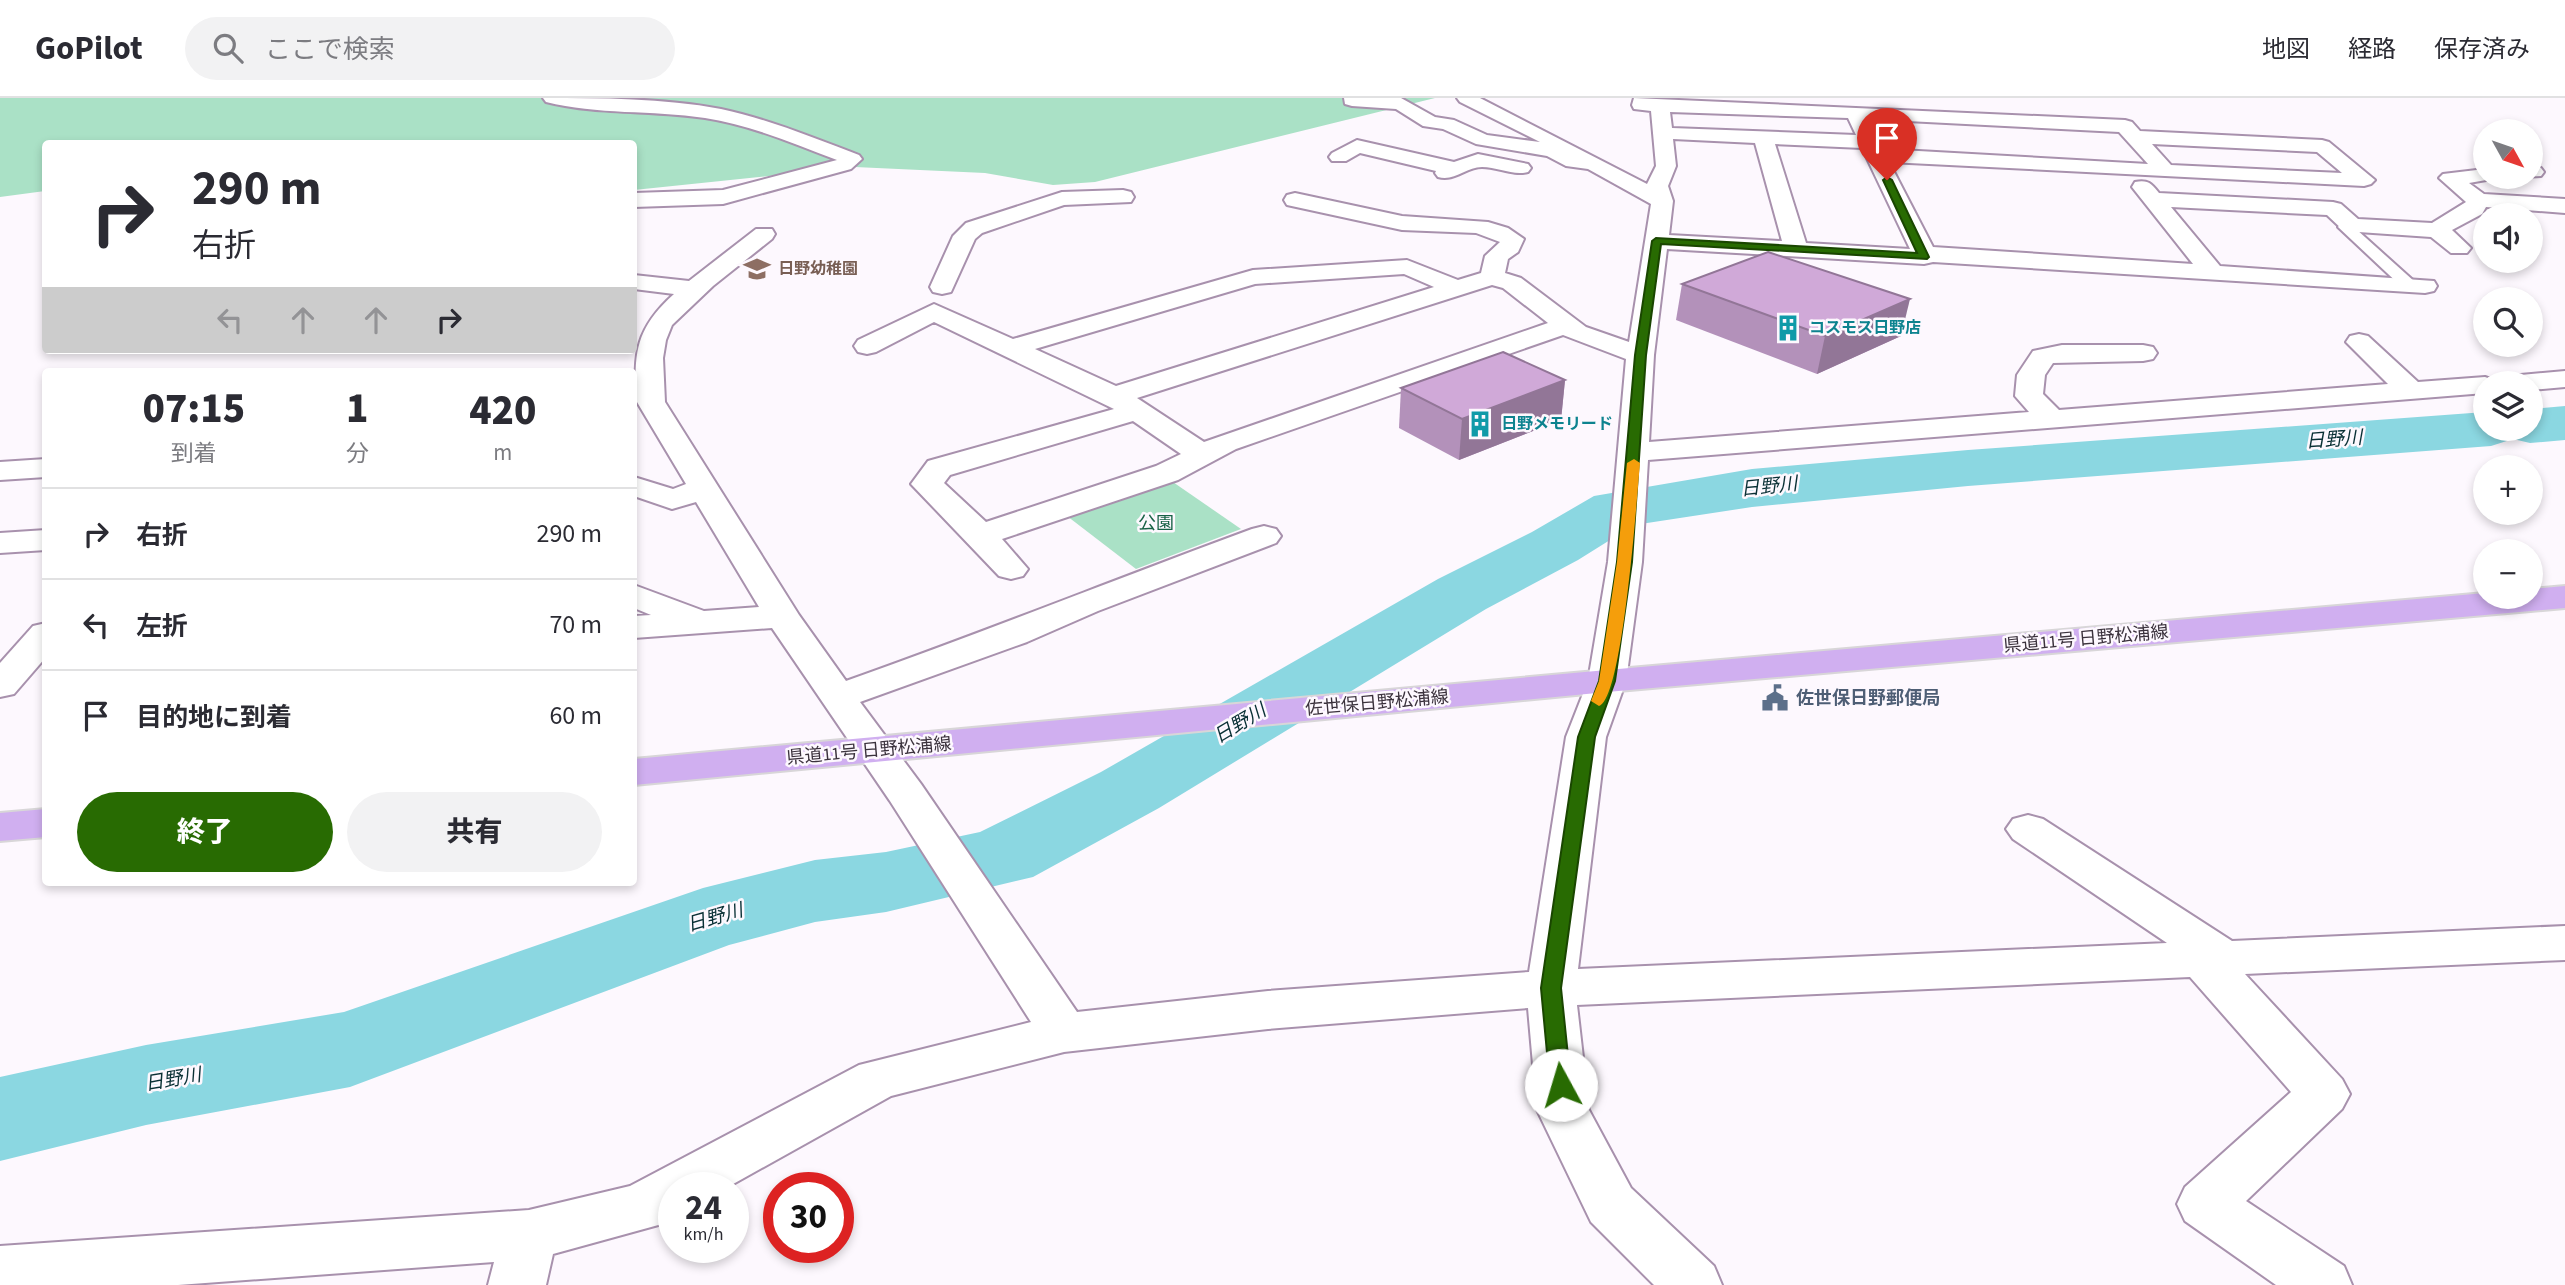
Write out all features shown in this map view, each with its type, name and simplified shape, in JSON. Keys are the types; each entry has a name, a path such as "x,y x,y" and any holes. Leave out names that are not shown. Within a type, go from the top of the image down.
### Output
{"main road":[{"name":"県道11号 日野松浦線","path":"1607,681 2565,597"},
{"name":"佐世保日野松浦線","path":"1105,727 1607,681"},
{"name":"県道11号 日野松浦線","path":"637,772 1105,727"},
{"path":"0,827 42,823"}],"street":[{"path":"552,98 605,106 705,113 779,131 852,159 844,165 723,197 637,200"},
{"path":"1466,98 1655,197"},
{"path":"1921,98 1956,118"},
{"path":"1941,98 1956,108 1956,118"},
{"path":"1352,100 1405,101 1430,122 1447,124 1483,140 1553,151 1573,162 1593,163"},
{"path":"1642,103 1715,102 1855,113 2125,126 2165,171"},
{"path":"1642,103 1662,133 1666,166 1655,197 1656,241 1640,355 1625,562 1607,681 1586,737 1551,988 1563,1110 1611,1205 1693,1285"},
{"path":"1855,113 1924,254"},
{"path":"1662,133 1763,138 1872,149 2058,158 2128,169 2364,180 2322,146 2135,137"},
{"path":"1763,138 1796,249"},
{"path":"1339,157 1357,146 1451,171 1478,160 1655,197"},
{"path":"2128,169 2213,272"},
{"path":"2473,177 2450,178 2478,200 2565,206"},
{"path":"1335,191 1303,202 1413,224 1479,226 1499,231 1512,239 1510,247 1497,256 1492,276"},
{"path":"867,346 934,290 965,236 974,228 1062,199 1094,202 1123,197"},
{"path":"2153,199 2333,209 2352,226 2437,230 2459,248"},
{"path":"2437,230 2474,209 2478,200"},
{"path":"764,233 694,289 655,330 642,406 704,489 782,616 874,751 906,793 1064,1033"},
{"path":"1656,241 1924,257 1924,254 2417,285"},
{"path":"1013,347 1252,276 1407,267 1456,288"},
{"path":"1011,569 927,484 939,468 1492,276 1511,283 1577,333 1640,355"},
{"path":"637,282 694,289"},
{"path":"934,290 1013,347 1126,403 1204,454"},
{"path":"980,535 1167,473 1225,443 1567,325"},
{"path":"2393,343 2346,342 2411,391"},
{"path":"2052,419 2029,396 2031,375 2043,357 2123,348"},
{"path":"2543,381 2565,379"},
{"path":"1634,461 2052,419 2473,386"},
{"path":"0,471 42,468"},
{"path":"637,487 672,499 704,489"},
{"path":"837,697 1014,634 1085,603 1264,536"},
{"path":"0,543 42,540"},
{"path":"637,597 702,621"},
{"path":"637,626 782,616"},
{"path":"0,686 42,639"},
{"path":"2028,829 2213,958 2324,1094 2205,1204 2323,1285"},
{"path":"706,1172 877,1079 1064,1033 1268,1010 1551,988 2565,943"},
{"path":"0,1272 523,1260 658,1198"}],"lane":[{"path":"2352,226 2345,227 2417,285"}],"green space":[{"path":"0,98 1435,98 1095,182 1053,185 985,173 855,167 637,190 637,140 42,140 42,191 0,197"},
{"name":"公園","path":"1170,480 1241,529 1136,569 1067,516"}],"building":[{"path":"1768,252 1910,299 1825,336 1682,284"},
{"path":"1503,352 1565,380 1462,419 1401,388"}],"waterway":[{"name":"日野川","path":"2543,425 2565,423"},
{"name":"日野川","path":"0,1119 146,1085 350,1049 703,920 815,891 886,882 1003,856 1130,790 1462,594 1555,546 1616,509 1752,488 1968,468 2473,430"}],"slow traffic":[{"path":"1599,701 1607,681 1625,562 1634,463"}],"place":[{"name":"日野幼稚園","path":"757,269"},
{"name":"コスモス日野店","path":"1788,328"},
{"name":"日野メモリード","path":"1480,424"},
{"name":"佐世保日野郵便局","path":"1775,698"}],"route":[{"path":"1561,1085 1551,988 1586,737 1607,681 1625,562 1640,355 1656,241 1924,257 1887,180"}]}
